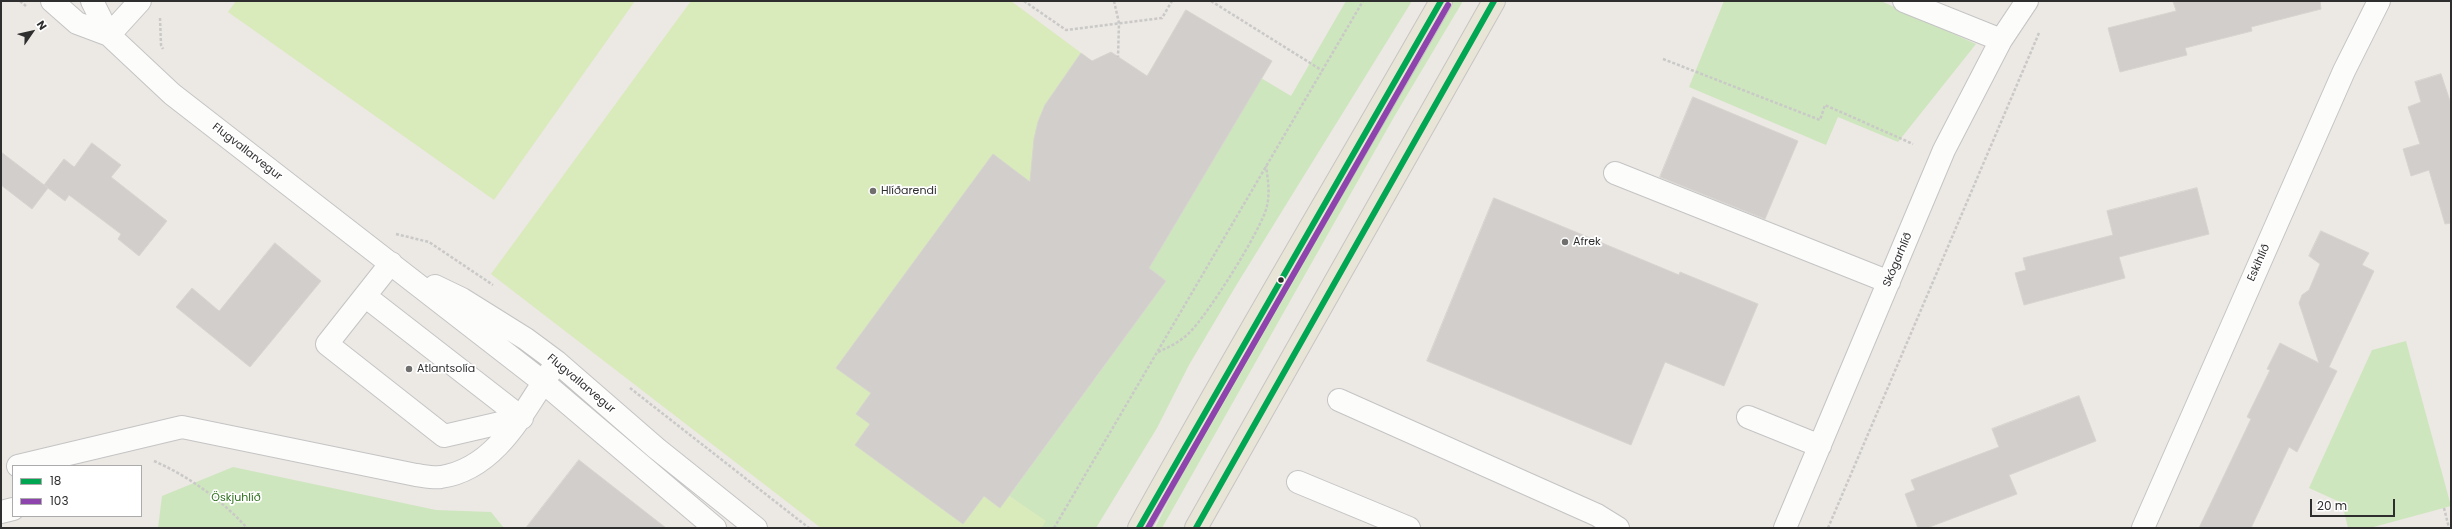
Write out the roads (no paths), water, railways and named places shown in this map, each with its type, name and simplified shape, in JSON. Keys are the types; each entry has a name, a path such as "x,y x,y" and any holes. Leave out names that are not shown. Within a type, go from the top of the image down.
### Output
{"main road":[{"path":"1139,528 1219,382 1441,1"},
{"path":"1196,528 1494,1"}],"street":[{"name":"Flugvallarvegur","path":"52,1 77,23 109,35 172,94 543,382 715,528"},
{"name":"Flugvallarvegur","path":"92,1 98,10 109,35"},
{"path":"109,35 140,1"},
{"path":"1904,1 2001,40"},
{"name":"Skógarhlíð","path":"1786,528 1944,150 2001,40 2028,1"},
{"name":"Eskihlíð","path":"2143,528 2312,143 2379,1"},
{"path":"1615,173 1889,282"},
{"name":"Flugvallarvegur","path":"391,263 462,299 526,339 557,362 656,448 756,528"},
{"path":"391,263 327,344 444,436 522,418"},
{"path":"365,296 522,418"},
{"path":"25,465 76,458 113,443 182,427 416,475 440,477 462,471 482,460 522,418 543,382 557,362"},
{"path":"1339,400 1597,515 1618,528"},
{"path":"1748,417 1820,446"},
{"path":"1,470 12,467"},
{"path":"1298,482 1409,528"},
{"path":"1,512 12,509"}],"place":[{"name":"Hlíðarendi","path":"873,191"},
{"name":"Afrek","path":"1565,242"},
{"name":"Atlantsolía","path":"409,369"}],"park label":[{"name":"Öskjuhlíð","path":"236,498"}]}
